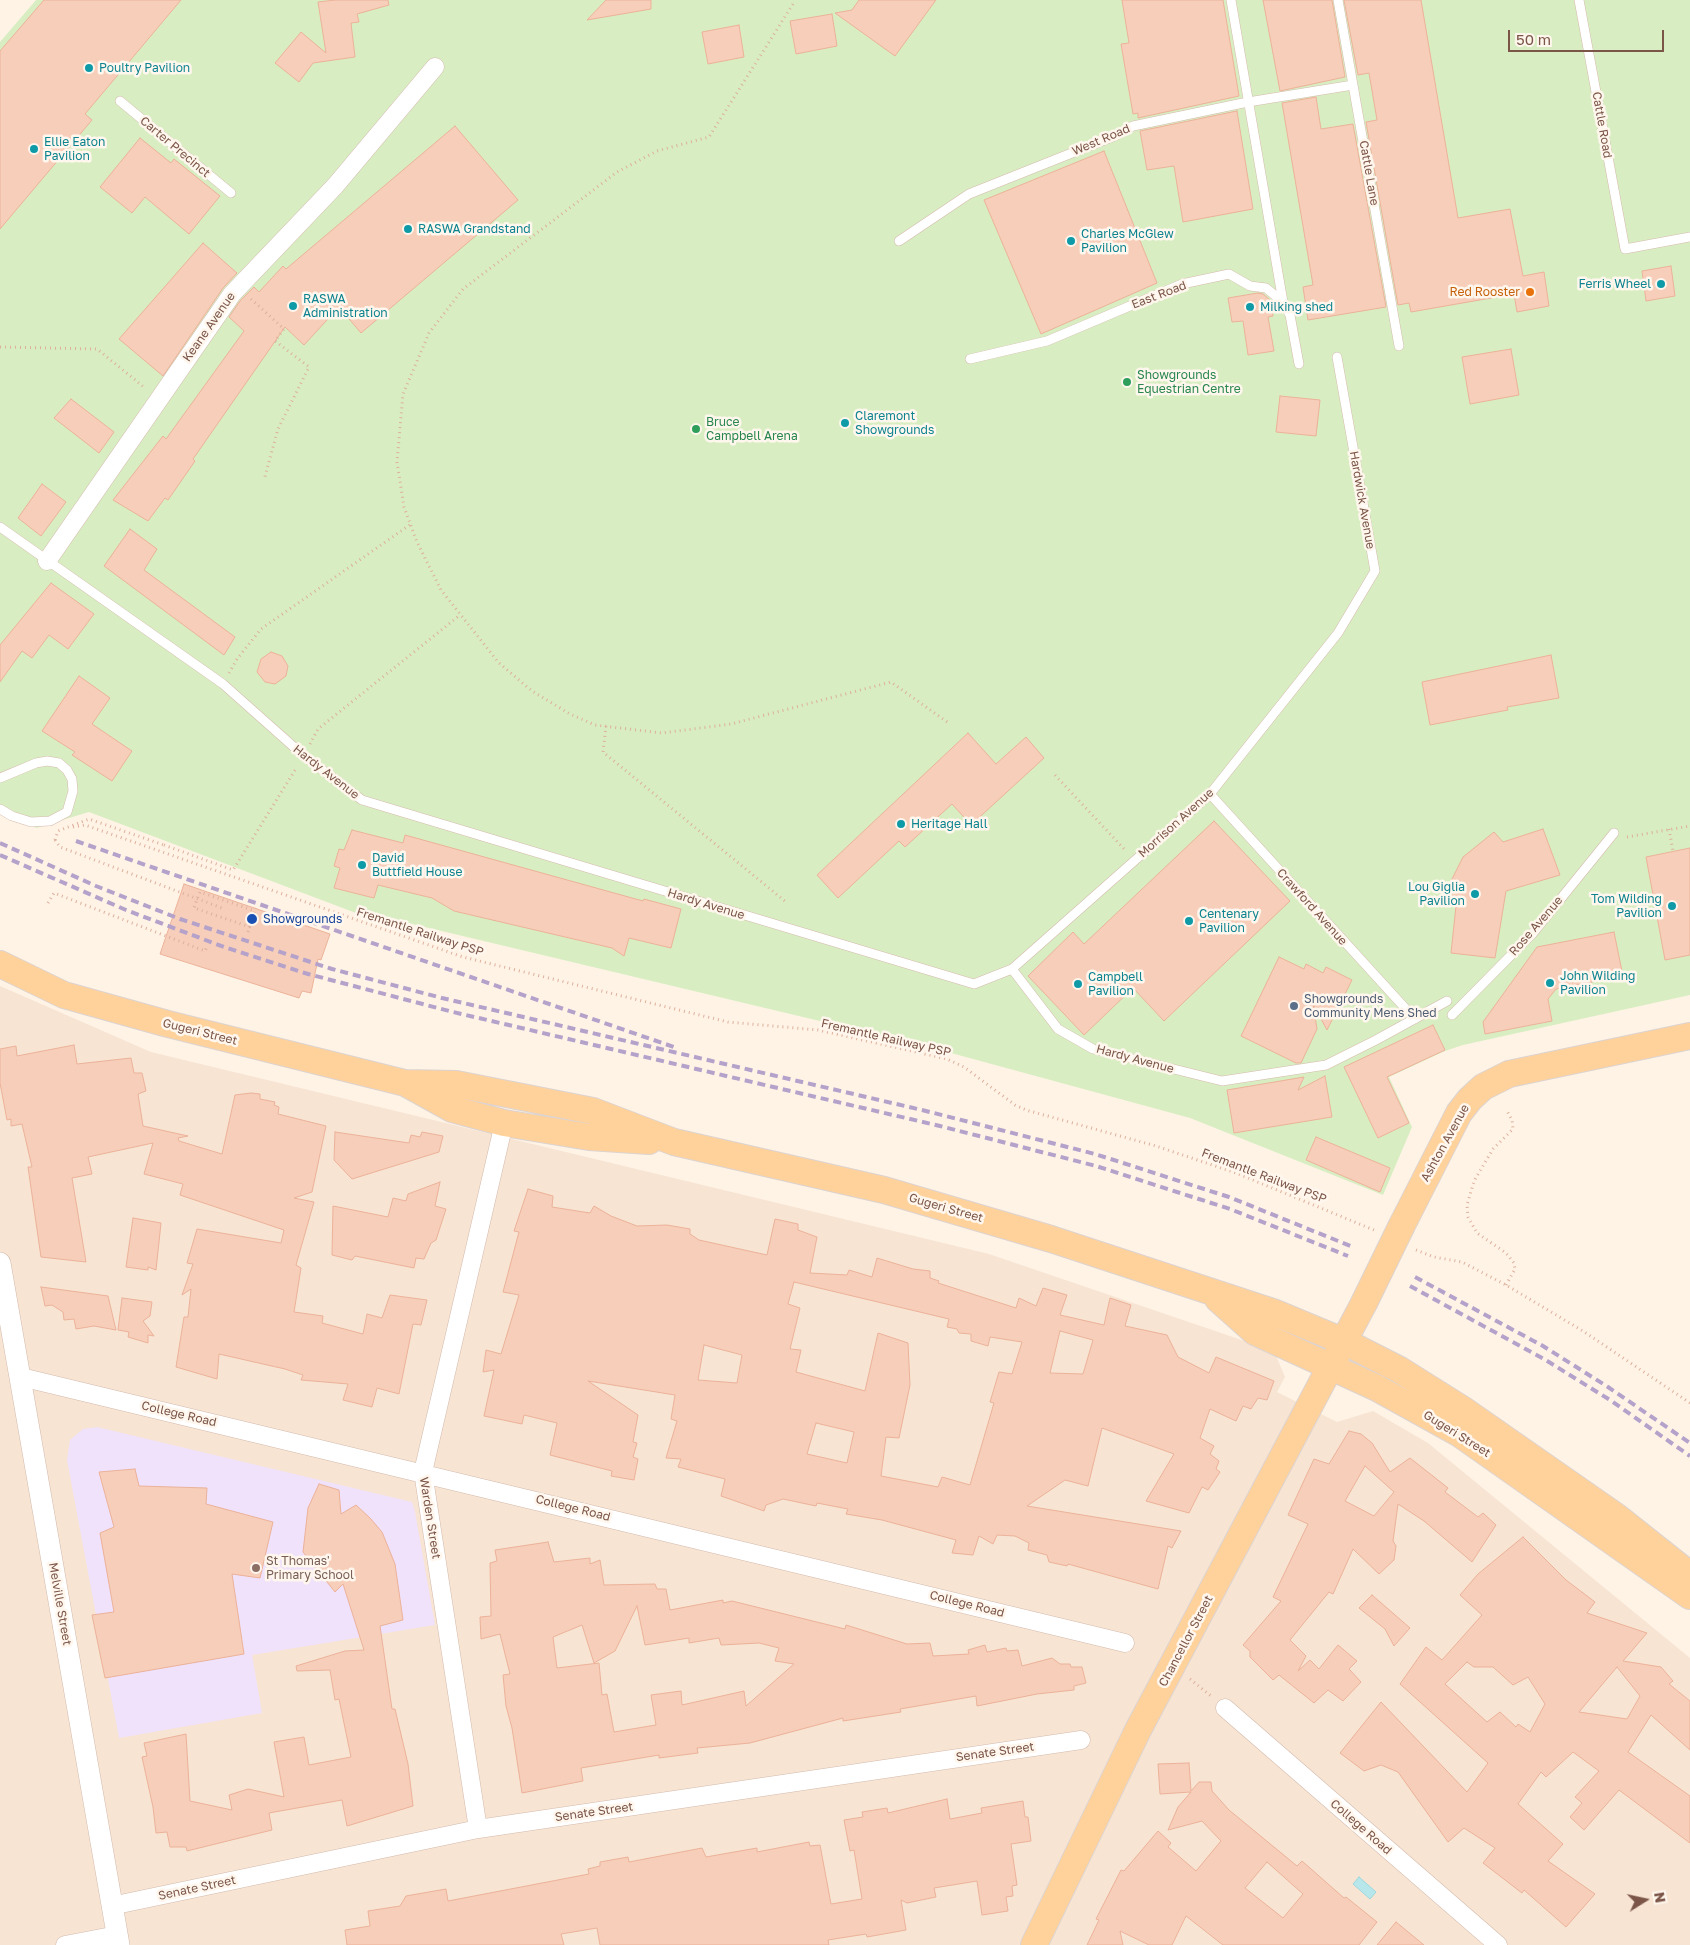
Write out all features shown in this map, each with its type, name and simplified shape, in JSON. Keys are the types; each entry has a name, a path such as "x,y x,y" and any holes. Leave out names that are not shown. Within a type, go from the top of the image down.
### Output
{"main road":[{"name":"Gugeri Street","path":"0,964 64,995 168,1024 405,1083 456,1084 593,1111 674,1142 894,1193 1052,1239 1212,1294 1273,1312 1346,1342 1400,1370 1462,1409 1617,1517 1690,1575"},
{"name":"Ashton Avenue","path":"1346,1342 1364,1303 1406,1236 1459,1113 1484,1087 1509,1074 1690,1036"},
{"name":"Gugeri Street","path":"405,1083 452,1109 504,1123 589,1137 674,1142"},
{"name":"Gugeri Street","path":"1212,1294 1255,1332 1332,1366 1460,1434 1690,1596"},
{"name":"Chancellor Street","path":"1034,1945 1138,1730 1346,1342"}],"street":[{"name":"Keane Avenue","path":"47,562 238,288 335,186 435,67"},
{"name":"Warden Street","path":"478,1829 423,1472 504,1123"},
{"name":"Melville Street","path":"0,1263 5,1311 21,1377 118,1940"},
{"name":"College Road","path":"21,1377 423,1472 1125,1643"},
{"name":"College Road","path":"1225,1708 1498,1945"},
{"name":"Senate Street","path":"111,1906 478,1829 1081,1740"},
{"path":"65,1945 118,1940"}],"lane":[{"path":"1231,0 1284,302 1290,315 1299,364"},
{"name":"Cattle Lane","path":"1338,0 1399,346"},
{"name":"Cattle Road","path":"1579,0 1625,249 1690,237"},
{"name":"West Road","path":"898,241 969,194 1117,135 1133,126 1248,102 1353,84"},
{"name":"Carter Precinct","path":"120,101 231,193"},
{"name":"East Road","path":"970,359 1047,341 1182,284 1229,274 1250,286 1266,288 1284,302"},
{"name":"Hardwick Avenue","path":"1337,358 1375,571 1338,633"},
{"name":"Hardy Avenue","path":"0,527 47,562 223,684 304,756 362,800 974,984 1012,969 1058,1029 1093,1049 1222,1081 1326,1065 1448,1001"},
{"name":"Morrison Avenue","path":"1012,969 1210,794 1338,633"},
{"path":"0,778 36,764 47,761 58,762 67,770 72,779 73,791 67,812 50,821 31,822 12,816 0,809"},
{"name":"Crawford Avenue","path":"1210,794 1415,1019"},
{"name":"Rose Avenue","path":"1452,1014 1533,933 1614,833"}],"path":[{"path":"793,4 709,137 657,151 617,172 463,289 429,332 403,394 397,462 404,507 442,590 499,663 532,691 570,714 595,725 662,733 731,724 891,682 950,724"},
{"path":"238,288 284,329 275,342 309,367 278,429 264,480"},
{"path":"0,347 98,349 159,399"},
{"path":"223,684 237,659 261,629 411,524"},
{"path":"222,908 60,847 55,840 58,831 88,819 233,870 304,756 318,729 460,615"},
{"path":"606,726 603,752 786,902"},
{"path":"1055,775 1114,839"},
{"name":"Fremantle Railway PSP","path":"52,831 85,825 463,957 728,1022 818,1030 947,1059 964,1067 1015,1105 1026,1110 1156,1146 1236,1173 1375,1231"},
{"path":"1624,837 1690,826"},
{"path":"1669,829 1673,851"},
{"path":"48,903 54,892 206,951 207,947"},
{"path":"248,932 250,927 256,910 200,892 194,908 250,927"},
{"path":"1506,1285 1515,1269 1514,1263 1506,1253 1482,1238 1473,1228 1468,1217 1467,1205 1472,1186 1493,1149 1513,1129 1512,1120 1507,1111"},
{"path":"1406,1236 1434,1257 1462,1262 1506,1285 1583,1330 1690,1403"}],"shaded area":[{"path":"0,986 151,1052 989,1254 1274,1351 1285,1377 1277,1392 1337,1422 1373,1411 1428,1443 1690,1658 1690,1945 0,1945"},
{"name":"St Thomas' Primary School","path":"97,1427 412,1502 435,1625 252,1655 262,1713 119,1738 67,1460 70,1440 83,1429"}],"green space":[{"name":"Claremont Showgrounds","path":"36,0 1690,0 1690,995 1463,1045 1445,1051 1389,1077 1412,1127 1383,1195 1190,1118 929,1047 408,923 406,932 89,812 36,828 0,804 0,42"}],"water":[{"path":"1359,1877 1376,1892 1370,1899 1353,1884"}],"building":[{"path":"44,0 181,0 85,114 92,120 0,229 0,51"},
{"path":"335,0 388,0 389,5 357,14 359,22 351,23 355,57 313,63 299,82 275,63 301,32 326,53 318,2"},
{"path":"606,0 651,0 651,9 587,20"},
{"path":"859,0 936,0 895,56 835,13 852,10"},
{"path":"1122,0 1223,0 1239,96 1138,118 1138,113 1133,114 1121,44 1129,43"},
{"path":"1263,0 1332,0 1345,77 1280,91"},
{"path":"1344,0 1421,0 1458,218 1510,209 1523,276 1544,272 1549,306 1517,312 1514,294 1411,312 1409,303 1398,305 1366,122 1377,120 1369,73 1358,75"},
{"path":"832,14 837,46 796,54 790,21"},
{"path":"739,25 744,57 708,64 702,32"},
{"path":"1316,97 1321,129 1353,124 1386,307 1308,320 1303,287 1313,285 1282,103"},
{"path":"1237,111 1253,209 1183,222 1174,166 1147,170 1140,131"},
{"name":"RASWA Grandstand","path":"455,126 518,200 361,333 339,307 304,345 285,327 193,459 195,461 168,500 165,498 148,521 113,500 163,436 166,439 244,331 229,317 240,301 254,287 259,292 283,266 286,269"},
{"path":"140,138 171,163 174,159 220,196 189,234 145,197 132,213 100,187"},
{"name":"Charles McGlew Pavilion","path":"1104,151 1157,283 1041,334 984,200"},
{"path":"203,243 237,273 223,288 163,376 119,339"},
{"name":"Ferris Wheel","path":"1671,266 1675,296 1646,301 1642,271"},
{"path":"1258,293 1263,294 1270,300 1273,316 1268,317 1274,351 1248,355 1243,321 1232,322 1228,298"},
{"path":"1511,349 1519,395 1470,404 1462,357"},
{"path":"1280,396 1320,400 1316,436 1276,432"},
{"path":"71,399 114,432 99,453 54,418"},
{"path":"42,484 66,502 41,536 18,518"},
{"path":"130,529 157,549 144,570 235,637 224,655 104,566"},
{"path":"51,583 94,614 68,649 49,635 32,658 22,651 0,682 0,645"},
{"path":"271,652 282,656 288,666 286,676 275,684 265,682 257,672 261,659"},
{"path":"1551,655 1559,698 1507,707 1508,710 1430,725 1422,682"},
{"path":"79,676 110,698 92,724 132,751 112,781 72,755 75,752 42,731"},
{"path":"968,733 996,764 1026,737 1044,758 971,825 952,804 905,847 899,841 838,898 817,875"},
{"name":"Centenary Pavilion","path":"1214,821 1290,901 1164,1021 1133,988 1084,1035 1028,976 1073,932 1084,944"},
{"name":"Lou Giglia Pavilion","path":"1543,829 1560,875 1506,891 1495,958 1451,953 1456,906 1443,897 1463,857 1494,832 1503,842"},
{"path":"352,830 403,843 405,835 643,901 644,899 681,909 671,948 629,938 624,956 612,948 454,911 432,898 378,885 374,898 334,888 340,868 334,866 339,849 344,850"},
{"name":"Tom Wilding Pavilion","path":"1690,848 1690,955 1665,960 1646,857"},
{"path":"184,884 330,934 321,960 318,959 311,993 302,991 299,998 160,954"},
{"name":"John Wilding Pavilion","path":"1614,932 1623,976 1556,989 1548,999 1552,1021 1485,1034 1483,1022 1537,947"},
{"path":"1279,957 1304,969 1306,964 1323,973 1326,967 1352,980 1327,1030 1313,1004 1317,1029 1301,1063 1296,1063 1241,1036"},
{"path":"1433,1025 1445,1050 1387,1077 1409,1123 1378,1138 1344,1067"},
{"path":"74,1045 77,1064 131,1058 134,1073 142,1073 146,1091 138,1094 143,1126 188,1136 178,1138 179,1141 222,1154 235,1095 251,1093 260,1094 260,1099 275,1102 274,1105 279,1107 278,1114 326,1126 312,1192 294,1198 314,1202 296,1265 301,1268 294,1312 323,1316 322,1323 363,1334 367,1314 382,1318 390,1295 427,1300 421,1325 413,1324 399,1394 377,1388 372,1407 343,1400 348,1384 301,1380 303,1375 285,1369 219,1354 217,1379 176,1367 184,1317 188,1317 191,1289 182,1295 193,1264 187,1263 197,1229 281,1243 284,1230 180,1195 183,1184 144,1174 153,1143 88,1157 92,1174 72,1178 86,1262 41,1257 28,1167 32,1167 22,1124 11,1126 11,1119 7,1120 0,1083 0,1049 16,1046 17,1056"},
{"path":"1325,1076 1332,1117 1234,1133 1227,1090 1304,1077 1298,1090"},
{"path":"335,1132 409,1143 411,1135 420,1137 422,1132 443,1136 439,1152 352,1179 334,1160"},
{"path":"1316,1137 1390,1168 1380,1192 1306,1160"},
{"path":"440,1182 435,1206 446,1209 436,1240 431,1243 424,1259 416,1258 414,1268 355,1256 352,1260 332,1255 333,1206 388,1217 393,1198 406,1201 408,1194"},
{"path":"528,1189 553,1196 552,1207 590,1213 594,1206 611,1216 637,1226 667,1225 690,1229 690,1234 699,1240 767,1255 775,1219 798,1224 798,1230 817,1237 810,1273 847,1275 849,1270 872,1277 877,1258 913,1269 930,1271 930,1278 939,1281 938,1283 1016,1308 1019,1298 1036,1306 1043,1288 1067,1295 1060,1315 1104,1325 1110,1298 1131,1305 1125,1326 1167,1335 1178,1357 1209,1373 1216,1357 1274,1381 1267,1400 1258,1398 1251,1409 1243,1406 1236,1421 1210,1409 1200,1438 1214,1446 1210,1454 1219,1461 1216,1469 1220,1472 1208,1490 1202,1487 1189,1513 1146,1501 1174,1454 1102,1428 1088,1486 1065,1480 1027,1506 1181,1531 1172,1548 1168,1546 1158,1589 1068,1564 1067,1566 1049,1562 1047,1555 1028,1550 1029,1543 1015,1536 997,1535 993,1544 979,1536 973,1555 952,1553 956,1540 882,1520 846,1514 848,1509 817,1503 816,1506 783,1499 766,1505 764,1511 721,1496 725,1479 678,1467 681,1459 666,1458 677,1421 671,1419 675,1395 588,1381 638,1415 633,1442 637,1443 633,1457 638,1459 634,1480 611,1476 612,1471 550,1455 557,1423 524,1415 522,1424 484,1416 494,1370 483,1372 486,1350 501,1354 519,1295 503,1292 519,1232 514,1231","holes":["794,1282 949,1319 947,1327 957,1329 959,1333 971,1334 971,1341 988,1346 990,1337 1022,1342 1012,1374 999,1372 990,1402 994,1403 970,1485 942,1477 938,1487 881,1476 886,1437 899,1438 910,1385 908,1343 878,1333 865,1391 796,1372 801,1350 790,1349 800,1308 788,1304","1060,1331 1093,1340 1083,1374 1050,1373","704,1345 742,1355 737,1383 698,1380","816,1423 854,1432 847,1463 807,1454"]},
{"path":"133,1218 161,1223 156,1270 148,1267 148,1270 126,1267"},
{"path":"41,1287 108,1296 116,1330 94,1326 76,1329 74,1319 64,1320 63,1312 52,1305 45,1306"},
{"path":"122,1298 152,1302 150,1316 143,1321 154,1336 148,1335 148,1343 128,1337 129,1332 118,1330"},
{"path":"1349,1431 1361,1434 1372,1443 1390,1472 1410,1458 1448,1488 1445,1492 1478,1517 1483,1513 1496,1525 1472,1562 1424,1521 1398,1504 1393,1541 1396,1546 1394,1560 1379,1574 1353,1549 1333,1594 1329,1592 1290,1640 1306,1656 1298,1671 1310,1660 1319,1669 1338,1645 1357,1661 1349,1669 1361,1682 1343,1701 1328,1690 1314,1703 1279,1675 1273,1680 1250,1657 1250,1651 1243,1645 1281,1601 1273,1597 1308,1524 1288,1515 1314,1459 1329,1464","holes":["1365,1466 1394,1492 1374,1516 1345,1501"]},
{"path":"135,1469 139,1486 207,1488 206,1504 273,1522 260,1578 232,1574 244,1654 105,1678 92,1615 114,1612 100,1533 114,1527 99,1472"},
{"path":"319,1484 339,1490 341,1514 356,1505 370,1518 382,1532 395,1564 403,1620 380,1626 392,1709 395,1709 408,1764 413,1806 347,1826 342,1800 269,1813 272,1830 187,1851 186,1847 170,1847 167,1832 156,1833 153,1807 142,1757 147,1756 144,1743 186,1734 190,1801 232,1810 229,1795 248,1789 284,1797 274,1742 304,1737 309,1765 351,1757 339,1699 335,1700 330,1670 297,1671 296,1666 345,1651 364,1650 343,1584 335,1592 303,1552 308,1508"},
{"path":"1523,1537 1566,1580 1595,1602 1587,1613 1647,1633 1623,1661 1661,1667 1673,1681 1669,1684 1690,1701 1690,1750 1651,1715 1628,1752 1690,1796 1690,1843 1619,1790 1584,1830 1570,1817 1582,1803 1575,1797 1599,1771 1573,1752 1546,1777 1541,1772 1518,1804 1563,1844 1548,1861 1595,1894 1566,1927 1524,1890 1522,1893 1483,1863 1495,1848 1464,1828 1448,1842 1398,1772 1381,1765 1364,1771 1340,1753 1381,1702 1467,1792 1488,1763 1400,1684 1426,1647 1442,1660 1482,1615 1460,1595 1478,1574","holes":["1467,1662 1474,1667 1493,1667 1513,1685 1528,1677 1545,1704 1530,1732 1518,1724 1516,1727 1500,1712 1487,1722 1445,1684","1617,1667 1640,1696 1627,1719 1579,1712"]},
{"path":"548,1542 554,1562 590,1558 590,1564 600,1560 604,1585 655,1584 657,1589 666,1589 670,1610 723,1600 723,1603 732,1601 845,1629 846,1625 907,1644 930,1643 933,1656 969,1654 968,1650 985,1645 987,1652 1006,1648 1007,1651 1018,1650 1022,1666 1052,1658 1060,1664 1082,1667 1086,1683 1074,1686 1074,1690 1037,1694 977,1706 976,1696 900,1709 901,1712 843,1721 843,1718 750,1743 697,1748 698,1753 659,1758 659,1755 581,1768 583,1781 522,1793 512,1728 506,1706 503,1675 510,1674 500,1634 481,1639 480,1617 491,1616 490,1563 497,1561 495,1550","holes":["637,1606 645,1645 689,1638 689,1643 719,1638 721,1645 759,1643 779,1648 775,1661 794,1664 746,1706 744,1691 682,1705 681,1691 651,1695 656,1725 614,1732 607,1694 602,1695 599,1663 557,1668 553,1637 582,1625 594,1663 615,1651"]},
{"path":"1372,1595 1410,1628 1394,1646 1385,1629 1359,1608"},
{"path":"1189,1763 1191,1791 1199,1782 1211,1782 1212,1791 1229,1810 1297,1866 1302,1861 1344,1898 1346,1897 1377,1922 1359,1945 1223,1945 1186,1916 1172,1945 1149,1945 1120,1931 1123,1945 1087,1945 1099,1920 1096,1919 1121,1870 1124,1871 1158,1831 1171,1843 1168,1847 1196,1871 1221,1841 1202,1821 1168,1830 1178,1807 1191,1792 1160,1794 1158,1764","holes":["1267,1862 1303,1894 1283,1918 1245,1888"]},
{"path":"947,1799 950,1819 982,1813 981,1808 1023,1801 1025,1817 1028,1817 1031,1841 1011,1844 1017,1885 1012,1886 1013,1896 1006,1897 1008,1911 982,1915 977,1881 934,1888 936,1897 907,1903 901,1900 906,1930 867,1937 866,1934 828,1940 829,1945 600,1945 597,1928 561,1934 564,1945 347,1945 345,1930 370,1926 368,1911 400,1906 406,1896 446,1889 448,1901 589,1874 588,1869 600,1866 600,1862 628,1857 629,1862 702,1848 706,1857 757,1848 757,1852 809,1842 810,1846 820,1845 831,1904 862,1899 854,1850 850,1851 844,1820 863,1817 862,1812 887,1808 888,1813"},
{"path":"1396,1922 1424,1945 1377,1945"}],"railway":[{"path":"76,841 674,1047"},
{"path":"0,843 96,886 180,919 332,969 442,998 922,1110 1095,1154 1229,1197 1353,1247"},
{"path":"0,855 126,910 224,947 308,974 453,1012 940,1126 1096,1166 1230,1209 1348,1256"},
{"path":"1415,1277 1543,1346 1608,1387 1690,1443"},
{"path":"1410,1286 1544,1359 1610,1400 1690,1456"}],"place":[{"name":"Poultry Pavilion","path":"89,68"},
{"name":"Ellie Eaton Pavilion","path":"34,149"},
{"name":"RASWA Grandstand","path":"408,229"},
{"name":"Charles McGlew Pavilion","path":"1071,241"},
{"name":"Ferris Wheel","path":"1661,284"},
{"name":"Red Rooster","path":"1530,292"},
{"name":"RASWA Administration","path":"293,306"},
{"name":"Milking shed","path":"1250,307"},
{"name":"Showgrounds Equestrian Centre","path":"1127,382"},
{"name":"Claremont Showgrounds","path":"845,423"},
{"name":"Bruce Campbell Arena","path":"696,429"},
{"name":"Heritage Hall","path":"901,824"},
{"name":"David Buttfield House","path":"362,865"},
{"name":"Lou Giglia Pavilion","path":"1475,894"},
{"name":"Tom Wilding Pavilion","path":"1672,906"},
{"name":"Showgrounds","path":"252,919"},
{"name":"Centenary Pavilion","path":"1189,921"},
{"name":"John Wilding Pavilion","path":"1550,983"},
{"name":"Campbell Pavilion","path":"1078,984"},
{"name":"Showgrounds Community Mens Shed","path":"1294,1006"},
{"name":"St Thomas' Primary School","path":"256,1568"}]}
